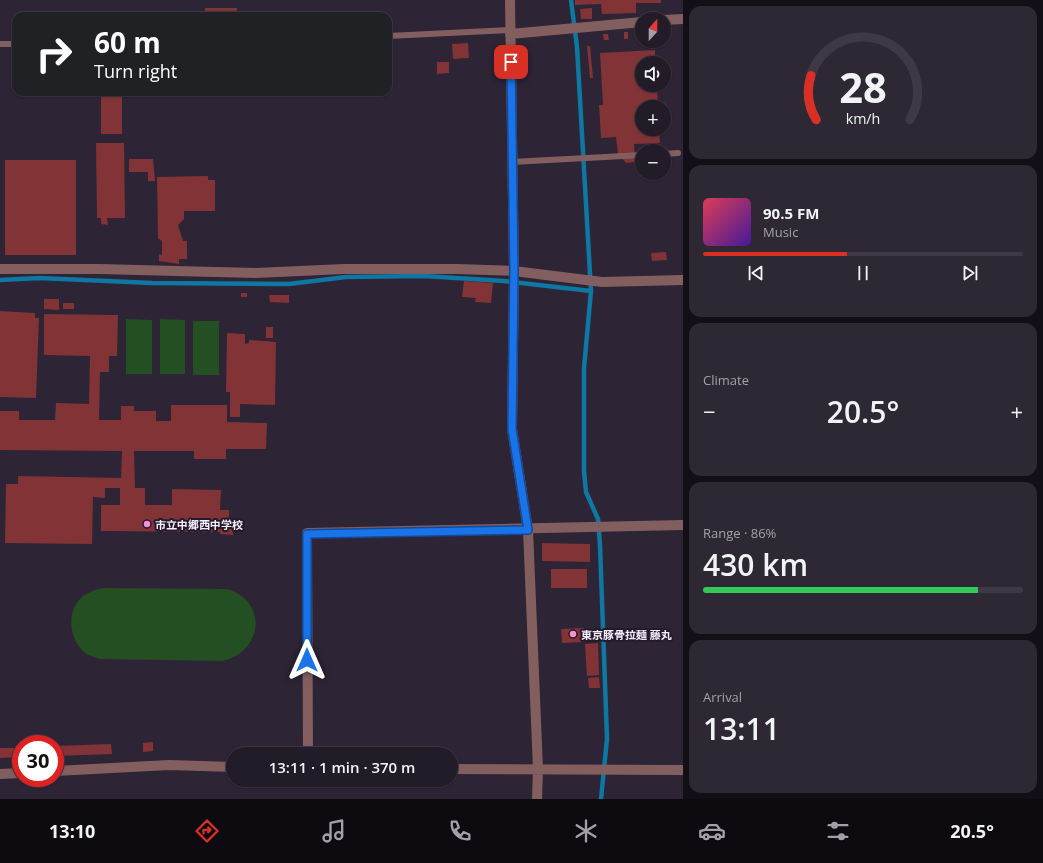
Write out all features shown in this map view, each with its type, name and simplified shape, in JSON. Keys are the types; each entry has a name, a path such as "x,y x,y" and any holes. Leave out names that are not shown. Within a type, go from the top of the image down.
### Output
{"street":[{"path":"510,0 514,271 512,429 528,530 538,769 537,799"},
{"path":"671,20 683,19"},
{"path":"510,32 635,23"},
{"path":"0,269 99,269 255,273 351,269 514,271 602,282 683,280"},
{"path":"308,747 307,534 528,530 683,525"},
{"path":"64,771 169,765 226,767"},
{"path":"458,769 683,770"},
{"path":"0,774 12,773"}],"lane":[{"path":"392,36 510,32"},
{"path":"0,44 12,44"},
{"path":"671,154 678,153"},
{"path":"512,162 635,155"}],"green space":[{"path":"126,319 152,320 152,374 126,374"},
{"path":"160,319 185,320 185,374 160,374"},
{"path":"193,321 219,321 219,375 193,375"},
{"path":"103,588 226,589 240,595 249,604 254,615 256,626 253,638 246,648 236,656 222,661 100,659 91,656 86,654 78,646 72,632 71,625 73,611 76,604 82,597 90,592"}],"building":[{"path":"575,0 661,0 661,3 636,3 635,13 602,14 601,4 575,5"},
{"path":"205,8 237,8 237,12 205,12"},
{"path":"592,8 592,19 581,19 580,9"},
{"path":"624,32 628,32 628,39 624,39"},
{"path":"603,34 608,34 609,40 604,40"},
{"path":"468,43 469,58 453,59 452,44"},
{"path":"587,46 590,46 593,78 590,78"},
{"path":"655,50 655,56 635,56 635,92 657,92 658,100 635,100 635,136 660,136 660,143 634,144 635,162 626,163 618,154 616,137 601,138 599,105 603,105 600,53"},
{"path":"437,62 449,62 449,73 437,74"},
{"path":"101,96 122,96 122,134 101,134"},
{"path":"96,143 124,143 125,218 107,218 108,225 101,224 101,218 97,218"},
{"path":"129,159 153,159 155,181 148,181 148,172 129,172"},
{"path":"5,160 76,160 76,255 5,255"},
{"path":"208,176 208,180 215,180 215,211 184,211 184,219 178,225 183,241 187,241 187,259 179,259 179,264 159,261 159,254 162,255 162,241 158,238 157,177"},
{"path":"666,252 667,260 652,261 651,253"},
{"path":"464,281 493,283 491,303 475,302 476,298 462,297"},
{"path":"241,293 247,293 247,297 241,297"},
{"path":"269,295 289,295 289,303 270,302"},
{"path":"44,299 59,299 59,310 44,309"},
{"path":"63,303 74,303 74,309 63,309"},
{"path":"0,311 35,313 35,318 39,318 36,398 0,397"},
{"path":"44,314 118,315 117,356 109,356 109,372 100,372 99,420 121,420 121,406 134,406 134,411 156,411 156,421 171,421 171,405 227,405 227,422 267,423 266,449 226,449 226,459 194,459 194,451 134,451 135,488 145,488 145,505 172,505 172,489 221,490 220,510 229,510 229,521 233,521 233,535 220,534 220,532 101,531 101,505 120,505 120,488 105,488 105,498 93,497 92,544 5,543 6,484 18,484 18,476 121,478 122,451 0,450 0,411 19,411 19,420 55,420 56,403 89,404 90,356 44,355"},
{"path":"266,327 273,327 273,338 266,338"},
{"path":"227,333 245,334 245,344 249,343 249,340 276,342 275,405 240,404 240,417 230,417 230,392 226,392"},
{"path":"542,543 590,544 590,562 542,561"},
{"path":"551,569 587,569 587,588 551,588"},
{"path":"584,628 584,642 562,643 561,629"},
{"path":"598,643 599,675 587,676 585,644"},
{"path":"599,677 600,688 589,688 588,678"},
{"path":"153,742 153,751 143,752 143,743"},
{"path":"111,744 112,754 64,756 64,746"},
{"path":"0,748 12,748 12,757 0,758"}],"waterway":[{"path":"571,0 577,47 591,291 584,368 584,471 586,492 598,519 600,545 607,739 601,799"},
{"path":"0,280 39,278 152,283 289,284 346,277 424,276 504,281 591,291"}],"place":[{"name":"市立中郷西中学校","path":"147,524"},
{"name":"東京豚骨拉麺 藤丸","path":"573,634"}],"route":[{"path":"307,660 307,534 528,530 512,429 514,271 511,62"}]}
